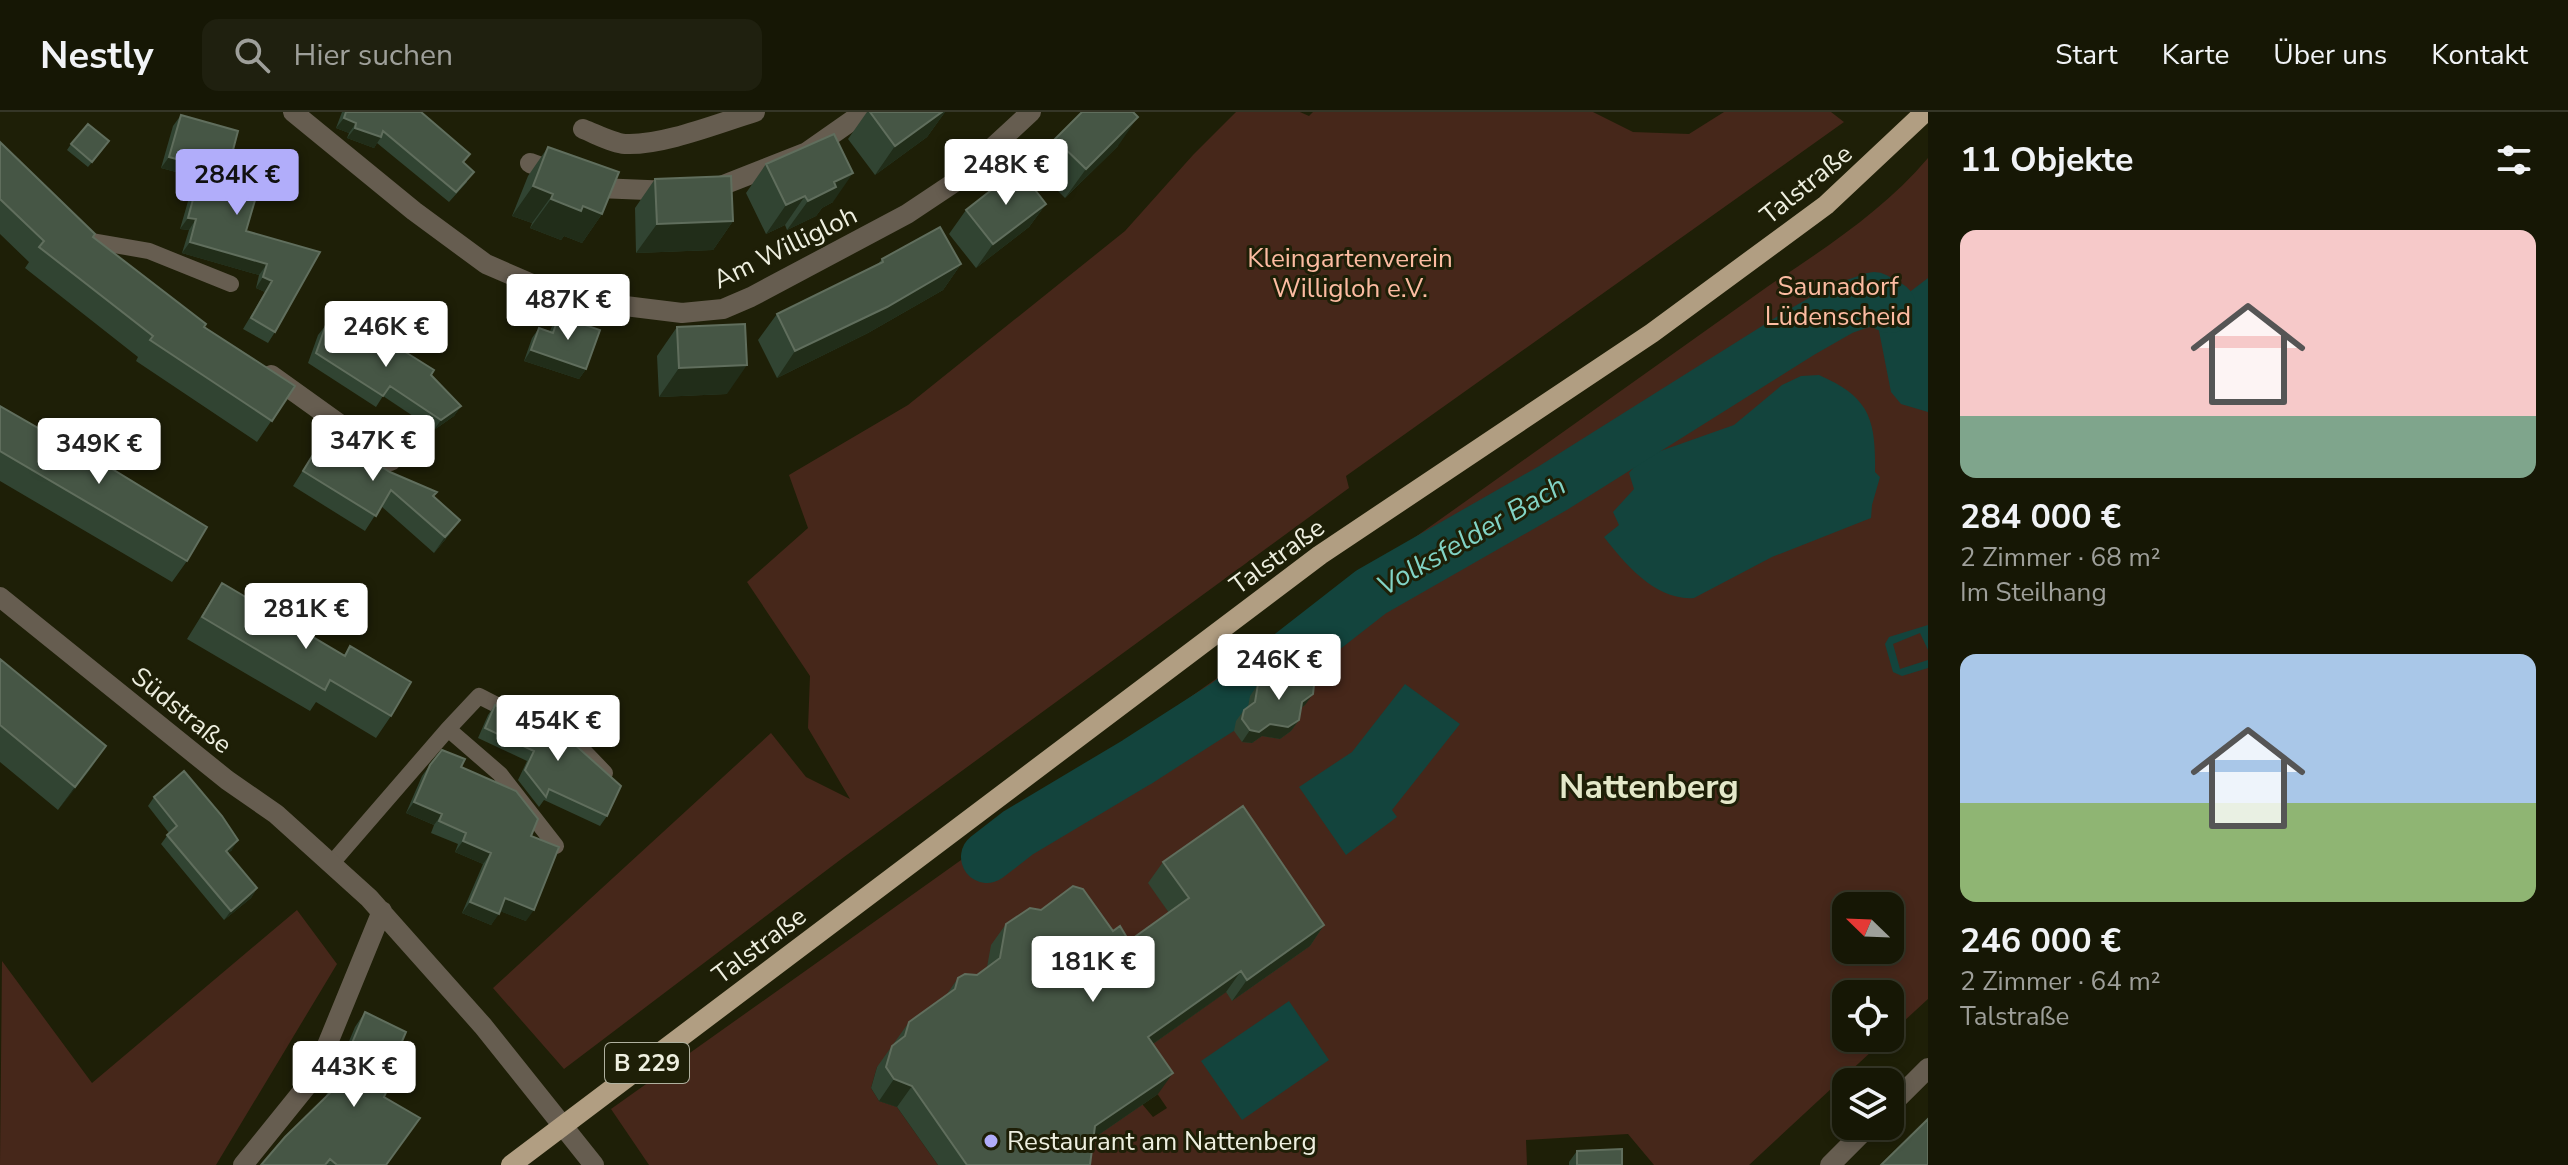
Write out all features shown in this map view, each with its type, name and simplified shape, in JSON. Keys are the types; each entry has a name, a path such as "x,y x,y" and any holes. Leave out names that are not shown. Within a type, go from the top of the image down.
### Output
{"main road":[{"name":"Talstraße","path":"511,1165 1320,555 1652,333 1813,215 1925,112"}],"street":[{"name":"Am Willigloh","path":"293,112 414,211 486,264 555,294 682,313 723,309 751,297 907,214 955,182 1031,112"},
{"path":"583,129 623,144 647,142 755,112"},
{"path":"530,163 598,188 706,192 807,152 864,112"},
{"path":"86,235 122,265"},
{"path":"253,364 391,461"},
{"name":"Südstraße","path":"0,597 227,780 276,814 332,863 382,911 483,1026 594,1165"},
{"path":"243,1165 314,1077 382,911"},
{"path":"1904,1092 1928,1068"},
{"path":"1830,1165 1855,1140"}],"lane":[{"path":"86,235 149,251 231,284"},
{"path":"332,863 479,696 581,748 617,785"},
{"path":"448,729 500,774 556,846"}],"green space":[{"name":"Kleingartenverein Willigloh e.V.","path":"1236,112 1300,112 1309,116 1313,112 1593,112 1633,132 1689,134 1724,112 1831,112 1844,122 1346,476 1349,488 844,857 564,1069 493,988 771,733 806,777 850,799 808,728 810,676 747,582 808,528 789,475 908,405 1125,231"},
{"name":"Saunadorf Lüdenscheid","path":"1928,158 1928,999 1904,1021 1904,980 1832,980 1832,1052 1871,1052 1854,1068 1832,1068 1832,1088 1749,1165 1654,1165 1628,1134 1526,1140 1527,1165 1078,1165 1080,1153 1132,1092 1153,1117 1167,1108 1133,1058 1226,992 1233,1001 1149,883 1174,920 1114,962 985,979 877,1067 871,1088 879,1101 897,1107 938,1165 649,1165 611,1109 1831,243 1892,195"},
{"path":"297,910 337,964 216,1165 0,1165 2,961 92,1083"}],"water":[{"path":"1928,278 1928,412 1901,404 1891,392 1879,331 1890,307"},
{"path":"1819,375 1836,383 1859,401 1871,423 1875,472 1880,477 1871,518 1772,557 1694,598 1667,594 1632,569 1604,537 1619,525 1613,512 1634,489 1629,473 1636,465 1635,460 1734,425 1782,385 1801,376"},
{"path":"1928,625 1928,650 1920,633 1893,644 1900,669 1928,660 1928,668 1902,676 1893,672 1885,644 1889,637"},
{"path":"1405,684 1460,724 1392,810 1397,817 1346,855 1299,787 1352,752"},
{"path":"1289,1001 1329,1060 1242,1120 1201,1061"}],"building":[{"path":"346,112 421,112 470,154 463,162 474,172 456,192 383,131 381,137 355,128 356,123 344,118"},
{"path":"870,112 942,112 895,146"},
{"path":"1082,112 1133,112 1138,117 1086,169 1055,139"},
{"path":"181,115 238,131 227,173 260,183 246,231 320,252 275,332 251,318 272,281 263,277 267,264 190,242 196,219 188,218 202,166 169,157"},
{"path":"88,124 109,141 92,162 71,144"},
{"path":"834,134 853,173 834,182 836,187 808,201 805,196 786,205 766,164"},
{"path":"0,142 95,234 93,237 206,324 204,327 295,386 272,421 150,340 153,336 39,247 44,241 0,199"},
{"path":"548,147 619,172 602,214 583,206 581,211 551,199 553,194 533,186"},
{"path":"1013,173 1022,173 1046,204 993,244 966,210"},
{"path":"731,176 733,221 657,224 655,179"},
{"path":"940,227 961,264 887,307 795,351 777,314 883,262 882,259"},
{"path":"559,316 600,330 586,369 531,350 539,328 553,333"},
{"path":"359,323 434,370 431,375 461,406 441,420 390,386 383,396 316,353 326,325 349,339"},
{"path":"745,324 747,365 679,368 677,327"},
{"path":"0,406 81,450 207,527 187,561 0,451"},
{"path":"327,432 365,452 363,455 390,472 437,492 433,496 460,520 445,537 391,490 376,516 303,471"},
{"path":"222,583 345,656 350,646 411,682 391,716 330,680 325,690 202,617"},
{"path":"0,659 106,746 75,787 0,725"},
{"path":"1302,668 1314,685 1313,694 1302,702 1299,720 1288,727 1270,724 1259,732 1250,730 1242,719 1244,710 1255,702 1258,684 1269,677 1287,680"},
{"path":"495,705 573,743 621,786 607,816 549,789 546,797 525,770 534,751 485,728"},
{"path":"442,750 465,759 461,767 516,791 538,819 531,836 559,847 534,910 505,898 499,914 470,902 491,853 463,841 466,833 439,821 442,814 414,802 430,765"},
{"path":"184,771 238,840 226,851 257,888 231,911 167,835 177,826 154,797"},
{"path":"1243,806 1324,925 1247,980 1241,971 1148,1037 1173,1073 1095,1126 1090,1165 967,1165 912,1086 894,1079 886,1067 892,1046 905,1036 909,1022 955,989 958,978 965,974 977,975 1000,958 1006,924 1030,908 1041,910 1073,886 1083,889 1113,931 1120,926 1129,941 1189,898 1163,862"},
{"path":"365,1012 406,1032 392,1065 397,1067 384,1097 420,1118 386,1165 337,1165 330,1159 325,1165 261,1165 332,1091"},
{"path":"1928,1119 1928,1165 1881,1165"},
{"path":"1622,1149 1622,1165 1577,1165 1577,1151"}],"waterway":[{"name":"Volksfelder Bach","path":"987,857 1018,833 1226,705 1371,592 1553,488 1842,309 1874,298 1890,307"}],"place":[{"name":"Restaurant am Nattenberg","path":"991,1141"}],"district":[{"name":"Nattenberg","path":"1649,786"}]}
